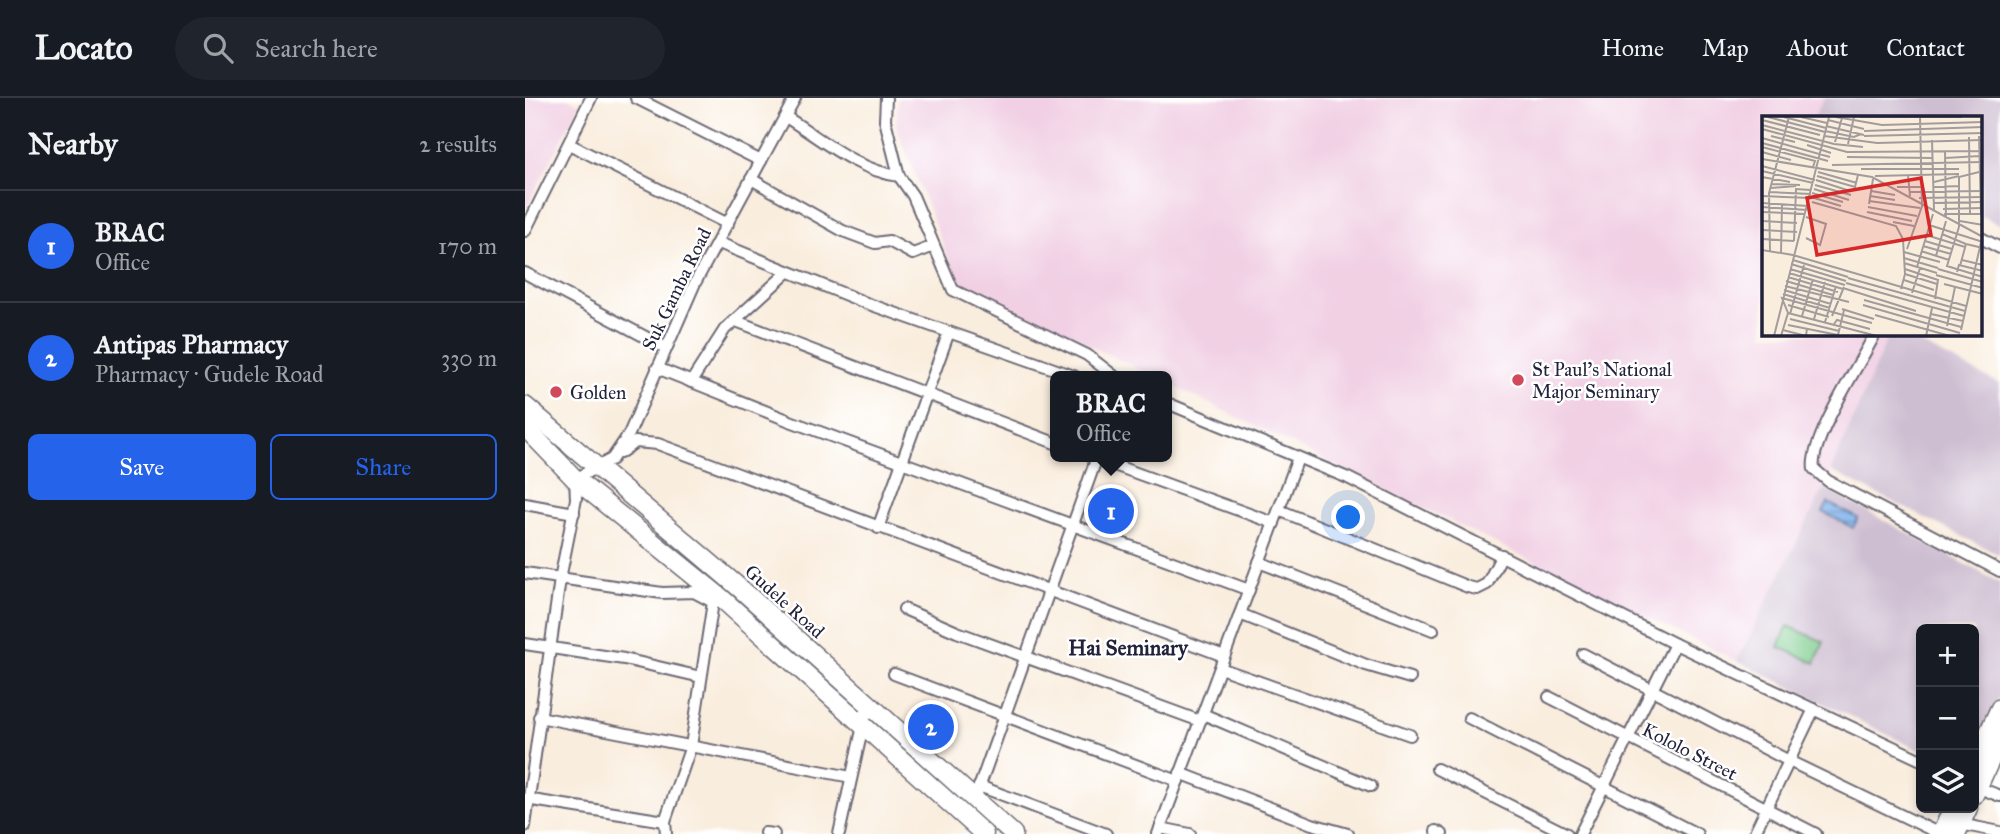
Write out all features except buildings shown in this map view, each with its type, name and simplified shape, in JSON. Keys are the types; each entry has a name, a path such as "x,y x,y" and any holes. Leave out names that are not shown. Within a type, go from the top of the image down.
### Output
{"main road":[{"name":"Gudele Road","path":"525,405 605,462 868,704 977,792 1013,834"},
{"name":"Gudele Road","path":"525,427 532,438 575,479 862,721 984,834"},
{"path":"1979,753 2000,708"},
{"path":"1979,784 2000,739"},
{"path":"1941,834 1959,819"}],"street":[{"path":"525,229 589,101 576,98"},
{"path":"636,98 761,161"},
{"name":"Suk Gamba Road","path":"605,462 629,434 695,283 795,98"},
{"path":"886,98 885,120 899,176 913,196 953,290 1077,349 1107,371"},
{"path":"786,117 879,174 899,176"},
{"path":"569,144 728,224"},
{"path":"751,179 843,231 875,243 889,241 913,254 934,246"},
{"path":"1983,239 2000,248"},
{"path":"719,243 788,272 1060,371"},
{"path":"525,272 666,348"},
{"path":"691,382 725,329 788,272"},
{"path":"736,321 1050,441"},
{"path":"878,528 949,332"},
{"path":"1873,336 1822,430 1815,449 1814,469 1828,481 2000,571"},
{"path":"657,368 1249,590"},
{"path":"1172,405 1348,478 1675,644 1916,758"},
{"path":"525,826 549,648 574,513 575,479 635,442 658,443 1224,656"},
{"path":"1189,834 1159,831 1298,458"},
{"path":"1093,462 977,792 1106,834"},
{"path":"1109,462 1274,523"},
{"path":"525,504 574,513"},
{"path":"1279,510 1477,589 1487,584 1502,555"},
{"path":"1259,562 1433,630"},
{"path":"525,573 662,593 694,592 717,599 701,677 691,746 665,821 666,834"},
{"path":"904,609 1025,657 1201,717 1371,786"},
{"path":"1240,614 1366,665 1410,678"},
{"path":"525,644 624,659 701,677"},
{"path":"1580,834 1675,644"},
{"path":"1583,654 1789,761 1941,834"},
{"path":"1220,668 1410,735"},
{"path":"894,674 1005,716 1312,824 1348,834"},
{"name":"Kololo Street","path":"1549,697 1816,834"},
{"path":"839,834 862,721 868,704"},
{"path":"1754,834 1814,709"},
{"path":"540,717 851,777"},
{"path":"1469,718 1697,834"},
{"path":"1437,769 1567,834"},
{"path":"1979,792 2000,796"},
{"path":"527,799 665,821"},
{"path":"1959,819 2000,832"}],"shaded area":[{"path":"525,98 567,98 580,104 525,210"},
{"name":"St Paul's National Major Seminary","path":"898,98 1824,98 1815,116 1762,116 1762,336 1888,336 1824,488 1737,661 1172,385 1172,371 1143,371 957,281 896,126"},
{"path":"1824,98 2000,98 2000,225 1983,217 1983,116 1815,116"},
{"path":"1888,336 1904,336 2000,384 2000,555 1831,471"},
{"path":"1824,488 2000,583 2000,696 1979,742 1979,624 1916,624 1916,749 1737,661"}],"green space":[{"path":"1788,626 1824,642 1815,663 1779,647"}],"water":[{"path":"1828,503 1858,518 1853,528 1823,512"}],"place":[{"name":"St Paul's National Major Seminary","path":"1518,380"},
{"name":"Golden","path":"556,392"},
{"name":"BRAC","path":"1111,511"},
{"name":"Antipas Pharmacy","path":"931,727"}],"district":[{"name":"Hai Seminary","path":"1128,648"}]}
